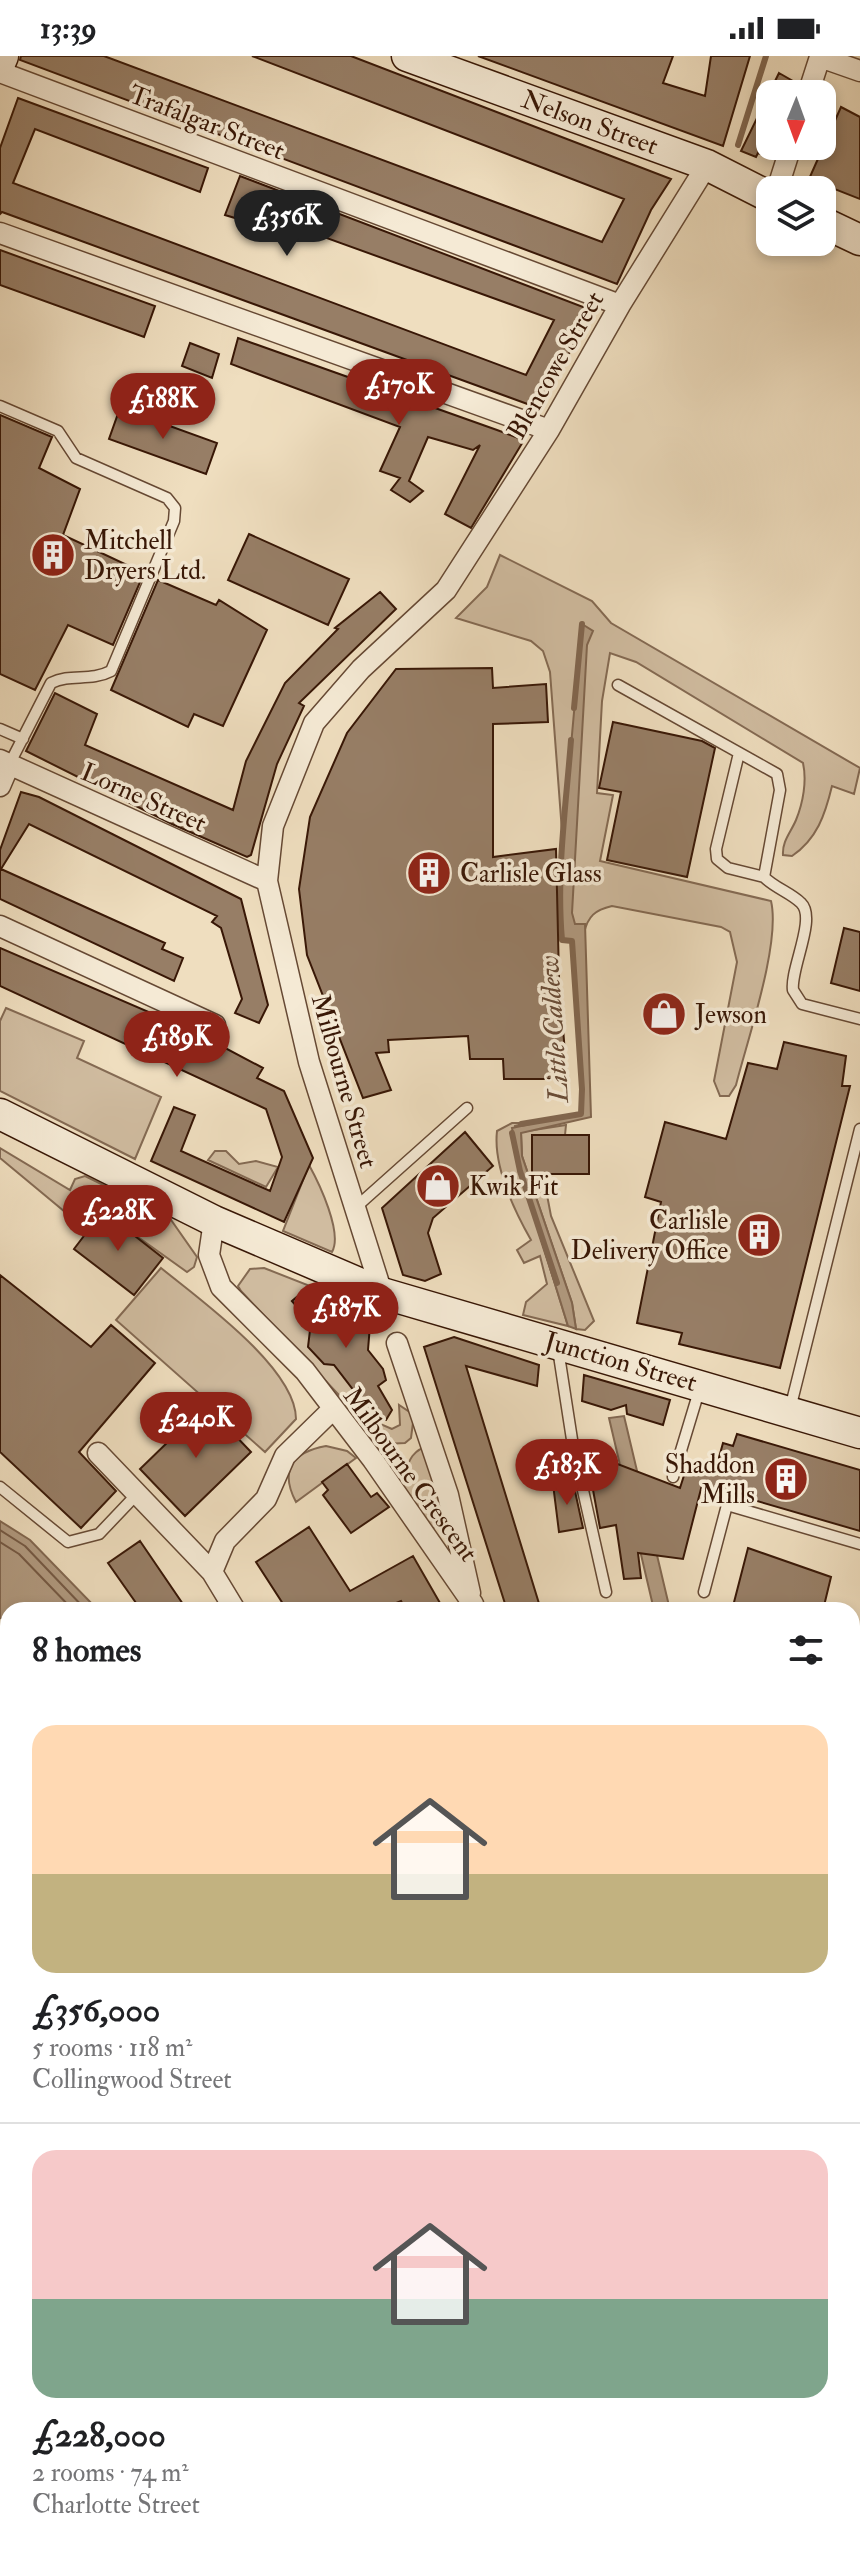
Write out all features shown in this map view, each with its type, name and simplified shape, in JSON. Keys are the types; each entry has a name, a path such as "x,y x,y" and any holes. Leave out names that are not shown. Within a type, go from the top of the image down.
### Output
{"street":[{"path":"0,63 3,56"},
{"path":"813,80 820,57 860,71"},
{"name":"Nelson Street","path":"425,59 707,165 756,190"},
{"name":"Trafalgar Street","path":"0,72 620,305"},
{"name":"Blencowe Street","path":"267,881 273,826 314,723 361,669 446,590 549,430 620,305 707,165"},
{"path":"836,229 860,240"},
{"path":"0,233 549,430"},
{"path":"0,786 5,762"},
{"name":"Lorne Street","path":"5,762 267,881"},
{"name":"Milbourne Street","path":"267,881 309,1062 382,1293"},
{"path":"0,926 215,1025"},
{"name":"Junction Street","path":"0,1114 214,1221 382,1293 702,1384 860,1433"},
{"name":"Milbourne Crescent","path":"214,1221 209,1255 221,1287 305,1371 470,1602"},
{"path":"397,1343 448,1495 473,1602"},
{"path":"212,1572 225,1541 266,1499 285,1456 333,1409"},
{"path":"98,1453 212,1572 230,1602"}],"lane":[{"path":"0,406 58,431 76,458 167,498 175,508 174,521 111,671 94,679 63,677 51,683 23,739 5,762"},
{"path":"618,685 777,774 781,780 764,877"},
{"path":"0,729 23,739"},
{"path":"739,753 716,849 717,859 728,868 764,877 802,903 806,928 792,982 796,998 802,1004 860,1019"},
{"path":"355,1208 467,1108"},
{"path":"790,1411 860,1129"},
{"path":"557,1343 573,1446 606,1592"},
{"path":"673,1477 702,1384"},
{"path":"0,1487 68,1542 99,1534 137,1494"},
{"path":"704,1592 727,1505 860,1544"}],"shaded area":[{"path":"500,555 592,601 611,623 860,768 854,794 832,786 814,834 792,856 783,855 785,841 802,799 803,763 636,662 610,653 602,701 597,793 613,795 600,861 771,901 773,919 767,966 736,1085 729,1096 720,1096 714,1081 737,962 730,932 721,927 612,906 593,915 584,933 572,922 567,898 550,672 543,651 531,641 456,618 487,587"},
{"path":"6,1008 84,1041 77,1058 161,1097 135,1159 0,1091 0,1021"},
{"path":"512,1123 526,1123 515,1126 520,1171 568,1326 523,1315 526,1302 547,1284 540,1256 524,1263 517,1250 531,1240 506,1187 497,1145 497,1131"},
{"path":"566,1125 565,1135 532,1135 532,1173 543,1174 551,1216 594,1321 585,1330 576,1329 572,1303 522,1156 521,1132"},
{"path":"0,1148 70,1190 75,1179 85,1176 169,1217 197,1257 194,1267 187,1272 103,1212 88,1231 0,1158"},
{"path":"215,1151 226,1151 239,1164 256,1161 278,1167 266,1187 208,1160"},
{"path":"309,1165 324,1195 332,1221 335,1244 332,1252 283,1231"},
{"path":"161,1268 243,1336 280,1378 292,1399 296,1419 265,1452 116,1320"},
{"path":"264,1268 310,1286 292,1301 345,1363 361,1407 366,1414 392,1429 400,1425 399,1405 414,1415 411,1438 405,1443 385,1444 241,1291 238,1286 250,1269"},
{"path":"326,1446 347,1451 356,1458 296,1502 289,1481 292,1464 305,1453"},
{"path":"430,1446 435,1461 431,1486 442,1500 448,1520 433,1528 399,1487 412,1456"}],"water":[{"path":"582,624 593,631 587,645 572,913 575,924 585,924 591,1117 521,1133 522,1156 572,1303 576,1329 568,1326 520,1171 512,1128 581,1113 572,941 562,940 561,856"},
{"path":"624,1416 668,1602 652,1602 609,1418"},
{"path":"0,1521 30,1540 90,1602 0,1602"}],"building":[{"path":"21,56 104,56 602,242 624,199 252,56 351,56 671,179 651,210 617,284 20,60"},
{"path":"478,56 673,56 663,83 705,96 711,56 750,56 723,146"},
{"path":"779,73 791,80 776,80"},
{"path":"18,98 208,168 200,192 35,129 13,183 526,375 554,320 249,210 245,221 225,215 240,176 591,310 541,409 2,212 0,214 0,148"},
{"path":"841,107 860,117 860,199 836,190 836,176 810,176 817,160 836,160 836,118"},
{"path":"756,120 756,157 741,151"},
{"path":"0,250 155,306 144,337 0,285"},
{"path":"238,338 524,440 471,528 445,514 480,445 473,450 428,437 409,481 423,491 410,502 391,490 400,478 380,471 400,427 231,364"},
{"path":"190,343 219,354 212,378 182,366"},
{"path":"120,408 217,443 206,474 109,439"},
{"name":"Mitchell Dryers Ltd.","path":"0,415 52,437 39,468 80,489 63,535 144,573 113,645 68,625 35,690 0,674"},
{"path":"249,534 349,579 328,625 228,580"},
{"path":"158,580 216,605 219,600 267,630 223,726 194,714 188,727 111,690"},
{"path":"380,592 396,609 299,703 304,706 277,764 251,855 247,857 172,824 26,751 55,693 97,714 85,745 233,810 246,761 285,683 338,629 335,628"},
{"name":"Carlisle Glass","path":"492,668 493,688 546,684 548,722 493,724 493,857 556,849 559,977 567,1079 504,1079 503,1059 470,1059 468,1036 388,1040 389,1052 376,1053 391,1090 363,1098 307,955 299,889 310,817 347,733 396,669"},
{"path":"613,722 702,741 715,748 687,877 607,860 621,792 599,788"},
{"path":"21,792 39,797 241,899 268,1005 259,1023 235,1013 242,999 221,928 212,922 217,916 29,824 1,869 165,943 162,949 183,958 174,981 0,899 0,850"},
{"path":"844,928 860,932 860,991 831,983"},
{"path":"0,948 195,1032 263,1068 257,1078 284,1091 313,1158 284,1222 151,1161 174,1107 195,1115 181,1151 270,1191 282,1157 266,1109 0,986"},
{"name":"Carlisle Delivery Office","path":"784,1042 846,1056 842,1086 850,1086 780,1368 679,1344 682,1333 637,1323 661,1202 645,1197 665,1122 726,1139 748,1063 777,1069"},
{"name":"Kwik Fit","path":"465,1132 493,1166 433,1218 428,1233 441,1274 425,1281 403,1275 382,1208"},
{"path":"532,1135 589,1135 589,1174 532,1174"},
{"path":"103,1211 163,1258 134,1295 74,1249"},
{"path":"0,1275 91,1347 111,1325 155,1363 79,1452 116,1491 81,1528 0,1452"},
{"path":"310,1286 328,1306 353,1306 370,1325 368,1350 383,1369 386,1380 378,1386 392,1410 386,1420 370,1420 355,1403 354,1391 334,1365 324,1364 308,1347 311,1322 292,1301"},
{"path":"454,1337 539,1365 537,1386 466,1366 539,1602 504,1602 424,1347"},
{"path":"584,1375 670,1400 663,1425 627,1414 626,1405 611,1410 582,1401"},
{"path":"206,1405 251,1452 185,1516 140,1469"},
{"path":"737,1434 860,1470 860,1531 702,1485 683,1559 638,1553 641,1578 624,1579 616,1525 600,1528 589,1468 615,1463 680,1488 688,1463 715,1472 723,1443 733,1446"},
{"path":"347,1464 371,1497 377,1493 389,1507 351,1533 323,1495 328,1490 322,1482"},
{"path":"573,1482 583,1528 559,1532 553,1484"},
{"path":"309,1527 350,1591 413,1556 439,1602 282,1602 256,1562"},
{"path":"140,1541 182,1602 135,1602 108,1563"},
{"path":"748,1548 831,1577 825,1602 734,1602"}],"waterway":[{"path":"738,145 766,56"},
{"name":"Little Caldew","path":"574,708 582,624"},
{"name":"Little Caldew","path":"521,1124 581,1114 572,941 562,940 560,915 562,840 571,740"},
{"name":"Little Caldew","path":"512,1133 520,1171 557,1283"}],"place":[{"name":"Mitchell Dryers Ltd.","path":"53,555"},
{"name":"Carlisle Glass","path":"429,873"},
{"name":"Jewson","path":"664,1014"},
{"name":"Kwik Fit","path":"438,1186"},
{"name":"Carlisle Delivery Office","path":"759,1235"},
{"name":"Shaddon Mills","path":"786,1479"}]}
